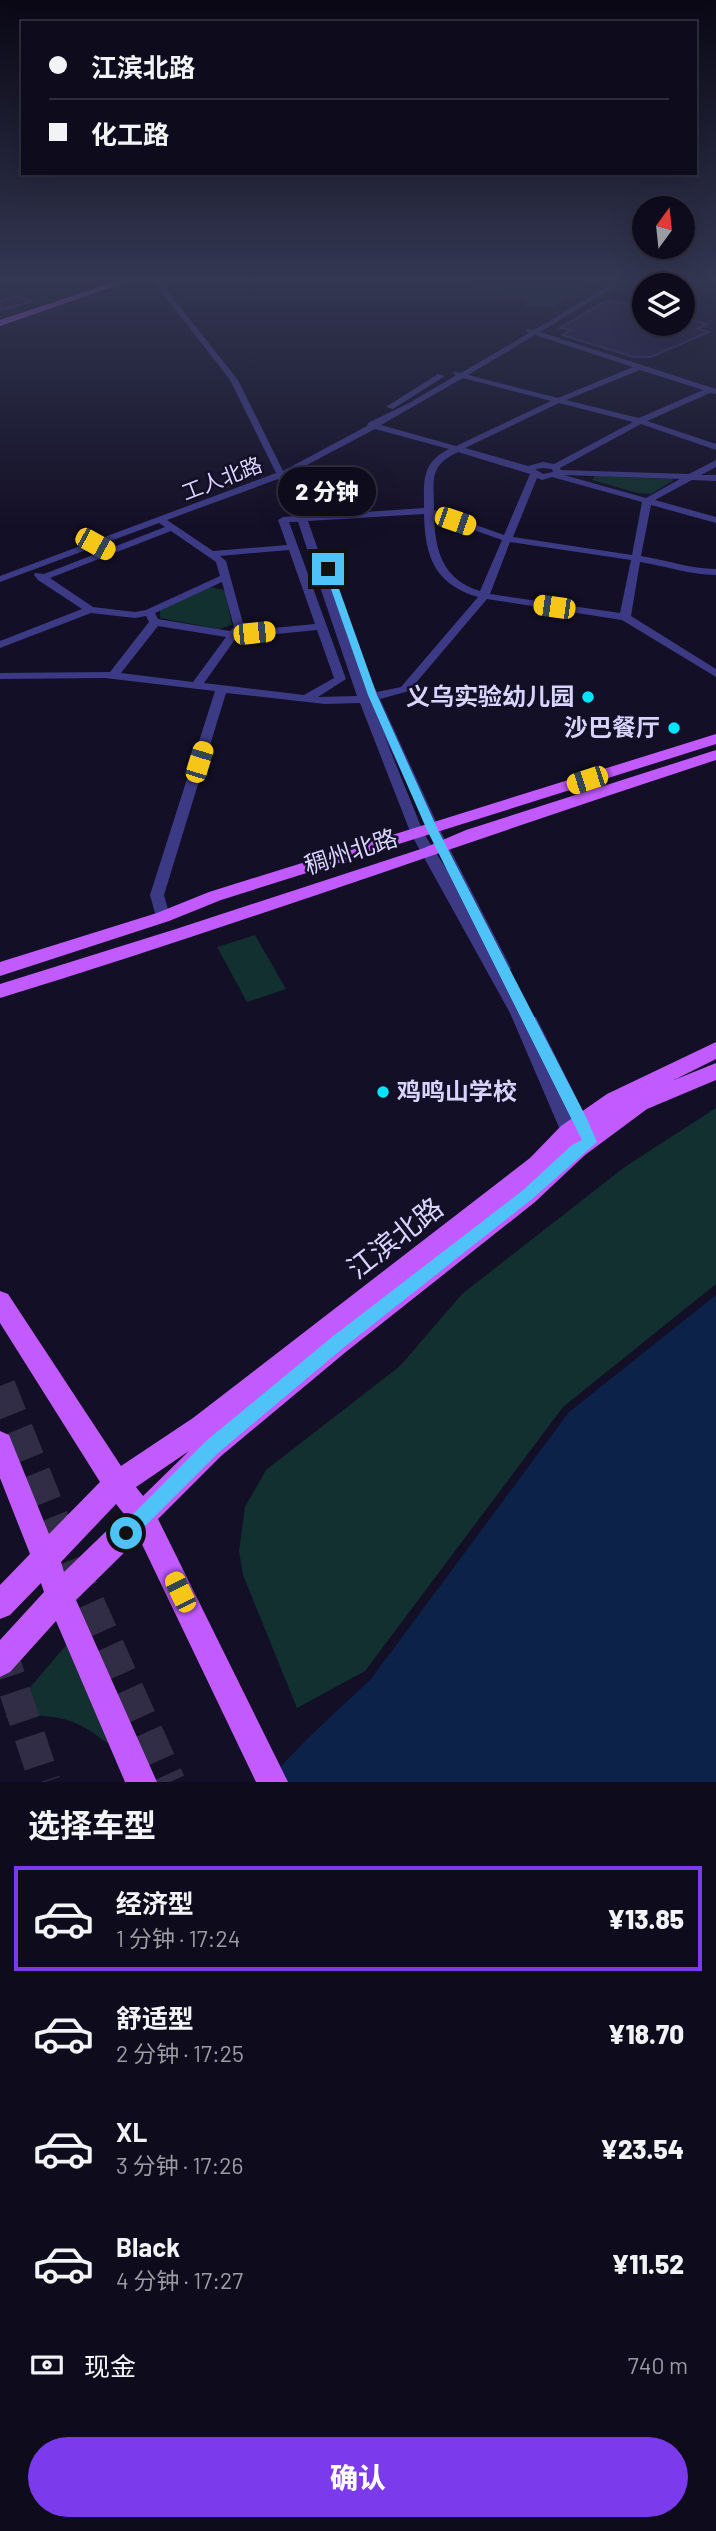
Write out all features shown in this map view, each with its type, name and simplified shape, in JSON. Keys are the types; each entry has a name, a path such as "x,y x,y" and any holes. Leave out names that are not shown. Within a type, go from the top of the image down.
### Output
{"main road":[{"name":"稠州北路","path":"0,969 163,917 215,896 716,739"},
{"name":"稠州北路","path":"0,991 716,755"},
{"name":"江滨北路","path":"0,1662 61,1597 212,1447 338,1343 527,1195 614,1100 716,1050"},
{"name":"江滨北路","path":"0,1605 117,1484 202,1427 538,1164 580,1136 640,1103 716,1071"},
{"path":"0,1302 117,1484 142,1517 269,1774"},
{"path":"0,1444 44,1558 141,1782"}],"street":[{"path":"219,361 234,380 283,471"},
{"path":"227,361 241,379 306,519 368,697 425,832 580,1136"},
{"name":"工人北路","path":"0,572 283,471 467,361"},
{"name":"工人北路","path":"0,579 162,521 283,471 375,426 484,361"},
{"path":"622,361 713,391"},
{"path":"640,367 561,399 440,457 429,472 427,534 433,559 460,589 483,597 625,617 716,674"},
{"path":"448,372 640,421 716,447"},
{"path":"529,487 640,421 713,391"},
{"path":"363,422 532,471"},
{"path":"646,501 716,464"},
{"path":"0,676 113,676 305,699 368,697 405,689 483,597 529,487 532,471 539,465 554,473 716,520"},
{"path":"554,473 716,478"},
{"path":"625,617 646,501"},
{"path":"305,699 340,680 283,520 429,512 508,539 668,563 695,572 716,572"},
{"path":"162,521 221,561 239,627 195,687"},
{"path":"42,578 171,528"},
{"path":"95,544 109,552"},
{"path":"210,554 292,547"},
{"path":"29,569 90,610"},
{"path":"113,676 152,617 225,577"},
{"path":"0,644 90,610 152,617 233,635 319,627"},
{"path":"163,917 157,895 221,691"}],"green space":[{"path":"595,476 674,480 651,494 637,493 592,480"},
{"path":"210,587 225,590 232,625 219,629 160,618 160,609"},
{"path":"255,935 286,989 247,1002 217,947"},
{"path":"716,1108 716,1284 563,1407 365,1671 297,1708 243,1575 239,1551 245,1507 266,1470 400,1366 462,1294 626,1166"},
{"path":"84,1624 90,1626 108,1744 83,1727 60,1718 5,1717"}],"water":[{"path":"716,1295 716,1782 266,1782 371,1679 569,1412"}],"tunnel":[{"path":"0,1386 71,1563 170,1782"},
{"path":"0,1647 45,1782"}],"place":[{"name":"义乌实验幼儿园","path":"588,697"},
{"name":"沙巴餐厅","path":"674,728"},
{"name":"鸡鸣山学校","path":"383,1092"}],"route":[{"path":"126,1533 212,1447 338,1343 527,1195 577,1149 590,1142 433,830 372,695 328,569"}]}
